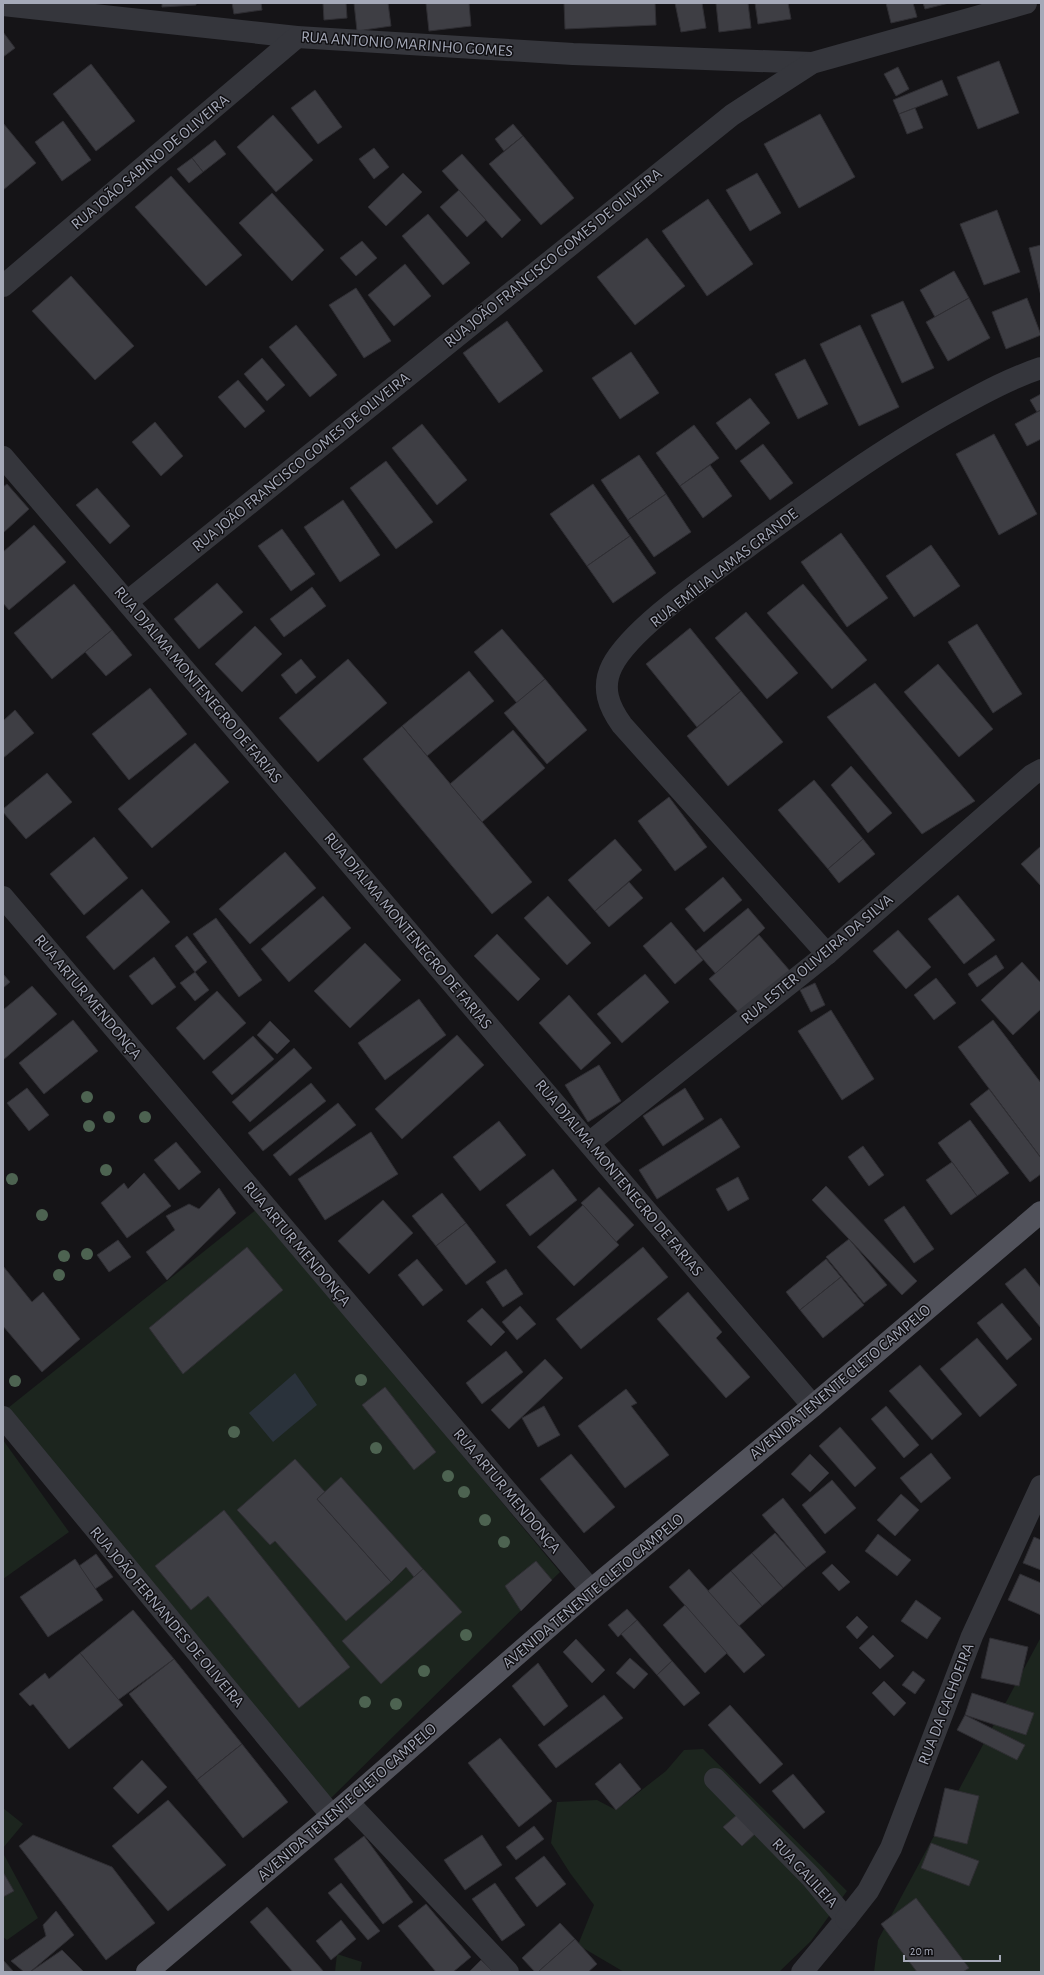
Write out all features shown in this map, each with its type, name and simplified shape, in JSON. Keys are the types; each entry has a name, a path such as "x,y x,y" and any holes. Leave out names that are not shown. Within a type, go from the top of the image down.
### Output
{"main road":[{"name":"AVENIDA TENENTE CLETO CAMPELO","path":"147,1972 340,1809 591,1590 813,1406 1041,1212"}],"street":[{"name":"RUA JOÃO FRANCISCO GOMES DE OLIVEIRA","path":"127,602 732,115 812,63 1026,3"},
{"name":"RUA ANTONIO MARINHO GOMES","path":"3,5 297,37 573,54 812,63"},
{"name":"RUA JOÃO SABINO DE OLIVEIRA","path":"3,286 297,37"},
{"name":"RUA EMÍLIA LAMAS GRANDE","path":"827,954 622,725 612,711 606,692 612,667 627,646 653,620 708,576 845,476 915,430 1011,378 1041,368"},
{"name":"RUA DJALMA MONTENEGRO DE FARIAS","path":"3,457 813,1406"},
{"name":"RUA ESTER OLIVEIRA DA SILVA","path":"589,1143 827,954 1032,775 1041,770"},
{"name":"RUA ARTUR MENDONÇA","path":"3,897 591,1590"},
{"name":"RUA JOÃO FERNANDES DE OLIVEIRA","path":"3,1417 340,1809 508,1972"},
{"name":"RUA DA CACHOEIRA","path":"846,1918 868,1891 891,1848 972,1636 1041,1486"},
{"name":"RUA GALILEIA","path":"715,1779 811,1877 846,1918 802,1972"}],"shaded area":[{"path":"257,1209 560,1572 329,1800 8,1408"},
{"path":"295,1373 317,1405 273,1442 249,1413"},
{"path":"3,1440 69,1532 3,1579"},
{"path":"1041,1637 1041,1972 874,1972 878,1940"},
{"path":"703,1749 847,1891 811,1941 779,1972 624,1972 578,1945 594,1905 570,1873 551,1843 557,1802 597,1800 616,1810 666,1771 684,1750"},
{"path":"3,1808 23,1824 3,1848"},
{"path":"3,1853 38,1918 7,1940 3,1937"},
{"path":"337,1954 362,1962 360,1972 335,1972"}],"building":[{"path":"162,3 196,3 196,5 162,7"},
{"path":"232,3 261,3 262,10 234,14"},
{"path":"323,3 346,3 347,18 324,20"},
{"path":"354,3 388,3 391,26 357,31"},
{"path":"426,3 469,3 471,26 429,31"},
{"path":"564,3 655,3 656,25 565,29"},
{"path":"675,3 702,3 706,28 681,32"},
{"path":"716,3 748,3 751,28 719,32"},
{"path":"755,3 788,3 791,19 758,24"},
{"path":"886,3 913,3 917,17 891,23"},
{"path":"923,3 949,3 925,9"},
{"path":"3,32 15,48 3,57"},
{"path":"999,61 1019,113 978,129 957,77"},
{"path":"91,64 135,121 96,151 53,94"},
{"path":"898,67 909,89 896,96 884,74"},
{"path":"942,80 948,95 899,114 893,100"},
{"path":"315,90 342,127 318,144 291,108"},
{"path":"915,108 923,128 907,134 899,114"},
{"path":"820,114 855,177 799,208 764,144"},
{"path":"273,115 313,160 276,192 237,147"},
{"path":"63,121 91,160 62,181 35,142"},
{"path":"3,123 36,163 3,190"},
{"path":"513,124 523,136 504,151 495,139"},
{"path":"523,136 574,198 541,225 489,164"},
{"path":"215,140 226,154 203,172 192,158"},
{"path":"374,148 389,167 374,179 359,159"},
{"path":"462,154 521,220 502,238 442,171"},
{"path":"192,158 203,172 189,183 177,169"},
{"path":"403,173 422,192 386,226 368,207"},
{"path":"757,173 781,213 750,231 726,190"},
{"path":"171,176 242,255 206,286 135,207"},
{"path":"459,190 486,220 467,237 440,207"},
{"path":"272,193 324,250 292,281 239,223"},
{"path":"708,199 753,264 707,296 662,231"},
{"path":"997,210 1020,272 984,285 960,224"},
{"path":"428,214 470,263 443,285 402,236"},
{"path":"647,238 685,286 635,325 597,277"},
{"path":"362,241 377,258 356,276 340,258"},
{"path":"1041,245 1041,296 1029,248"},
{"path":"405,264 431,296 394,326 368,295"},
{"path":"954,271 969,298 935,317 920,290"},
{"path":"71,276 134,346 95,380 32,311"},
{"path":"356,288 391,341 364,358 329,305"},
{"path":"969,298 990,338 948,361 926,322"},
{"path":"1027,298 1041,335 1006,349 992,312"},
{"path":"903,301 934,368 902,383 871,315"},
{"path":"507,321 543,371 499,403 463,353"},
{"path":"296,325 337,375 310,397 269,347"},
{"path":"860,325 899,407 859,426 820,344"},
{"path":"631,352 659,393 620,419 592,378"},
{"path":"262,358 285,385 267,401 244,374"},
{"path":"805,359 828,404 798,419 775,374"},
{"path":"238,380 265,411 245,428 218,397"},
{"path":"1041,394 1041,410 1037,412 1030,400"},
{"path":"750,398 770,423 736,450 716,423"},
{"path":"1041,410 1041,439 1027,446 1015,424"},
{"path":"155,422 183,456 161,476 132,442"},
{"path":"422,424 467,480 437,505 392,448"},
{"path":"694,425 719,458 680,486 656,453"},
{"path":"994,434 1037,514 999,535 956,454"},
{"path":"763,444 793,483 770,500 740,461"},
{"path":"639,455 666,494 628,520 601,480"},
{"path":"386,461 433,522 396,549 350,488"},
{"path":"710,465 732,496 703,518 680,486"},
{"path":"7,484 29,509 3,533 3,487"},
{"path":"593,484 630,536 587,566 550,514"},
{"path":"97,488 130,526 110,544 76,505"},
{"path":"666,494 691,532 654,557 628,520"},
{"path":"343,500 380,555 340,582 304,527"},
{"path":"34,525 66,562 9,610 3,603 3,552"},
{"path":"282,529 315,574 291,591 258,546"},
{"path":"841,533 888,598 847,627 801,562"},
{"path":"630,536 656,573 613,603 587,566"},
{"path":"931,545 960,586 914,617 886,576"},
{"path":"217,583 243,612 199,649 174,619"},
{"path":"74,584 112,630 52,679 14,633"},
{"path":"803,584 867,660 832,689 767,613"},
{"path":"312,587 326,606 284,637 270,619"},
{"path":"746,612 798,673 767,699 715,638"},
{"path":"977,624 1022,694 993,713 948,642"},
{"path":"255,626 282,654 242,692 215,664"},
{"path":"690,628 741,691 697,727 646,664"},
{"path":"502,629 545,679 517,703 474,652"},
{"path":"112,630 132,655 106,676 85,652"},
{"path":"301,659 316,677 296,694 281,675"},
{"path":"348,659 387,703 318,762 279,718"},
{"path":"938,664 993,729 959,757 904,692"},
{"path":"469,671 494,701 427,756 402,726"},
{"path":"545,679 587,730 547,764 504,713"},
{"path":"875,683 975,801 922,834 827,717"},
{"path":"150,688 187,734 129,780 92,734"},
{"path":"741,691 783,742 728,786 687,736"},
{"path":"15,710 34,733 3,758 3,721"},
{"path":"402,726 532,882 492,914 363,759"},
{"path":"513,730 545,768 482,822 450,784"},
{"path":"195,743 229,782 152,848 118,809"},
{"path":"851,766 892,813 868,833 831,785"},
{"path":"47,773 72,802 26,839 3,812 3,809"},
{"path":"814,780 863,839 828,869 778,810"},
{"path":"669,797 707,847 675,871 638,821"},
{"path":"94,837 128,878 84,915 50,874"},
{"path":"615,839 642,870 595,911 568,880"},
{"path":"863,839 875,854 839,883 828,869"},
{"path":"1041,846 1041,886 1021,864"},
{"path":"285,852 316,888 250,944 219,909"},
{"path":"723,877 742,900 704,932 685,909"},
{"path":"629,882 643,898 609,927 595,911"},
{"path":"142,889 170,922 114,970 86,937"},
{"path":"958,895 995,940 964,964 928,919"},
{"path":"323,896 351,928 289,982 261,949"},
{"path":"548,896 591,943 567,965 524,918"},
{"path":"748,908 765,928 716,974 696,951"},
{"path":"216,918 262,980 239,997 193,934"},
{"path":"671,922 703,960 675,984 643,946"},
{"path":"898,930 931,967 906,989 873,951"},
{"path":"497,934 540,979 518,1001 474,956"},
{"path":"759,935 790,971 740,1014 709,979"},
{"path":"187,936 207,962 195,972 175,946"},
{"path":"365,943 401,980 350,1028 314,991"},
{"path":"996,955 1004,968 977,987 968,974"},
{"path":"154,957 176,987 152,1005 129,976"},
{"path":"1022,962 1041,983 1041,1009 1013,1035 981,1000"},
{"path":"195,972 209,990 195,1001 180,983"},
{"path":"3,974 10,982 3,988"},
{"path":"645,974 669,1002 622,1043 597,1014"},
{"path":"936,978 956,1003 934,1020 914,995"},
{"path":"815,983 825,1005 811,1012 800,990"},
{"path":"32,986 57,1014 3,1060 3,1010"},
{"path":"217,991 246,1023 204,1060 176,1028"},
{"path":"569,995 611,1043 581,1070 539,1023"},
{"path":"419,999 446,1035 385,1080 358,1043"},
{"path":"831,1010 874,1079 842,1100 798,1031"},
{"path":"73,1020 98,1051 44,1094 19,1063"},
{"path":"993,1020 1041,1083 1041,1158 958,1047"},
{"path":"270,1021 290,1041 277,1054 257,1035"},
{"path":"457,1035 484,1065 402,1139 375,1109"},
{"path":"253,1036 274,1059 232,1095 212,1072"},
{"path":"294,1048 312,1068 250,1122 232,1102"},
{"path":"599,1065 621,1101 588,1122 565,1085"},
{"path":"311,1083 326,1101 263,1151 248,1133"},
{"path":"27,1088 49,1115 29,1131 7,1103"},
{"path":"685,1088 704,1119 663,1146 643,1116"},
{"path":"989,1089 1041,1158 1041,1174 1030,1182 970,1104"},
{"path":"338,1103 356,1125 290,1176 273,1155"},
{"path":"721,1118 740,1147 657,1199 639,1170"},
{"path":"970,1120 1009,1173 977,1196 938,1143"},
{"path":"499,1121 526,1155 480,1191 453,1157"},
{"path":"371,1132 398,1174 325,1220 298,1179"},
{"path":"176,1142 201,1172 179,1190 154,1160"},
{"path":"863,1146 884,1175 869,1186 848,1157"},
{"path":"952,1162 977,1196 951,1215 926,1180"},
{"path":"553,1169 577,1200 530,1236 506,1205"},
{"path":"144,1173 171,1206 127,1238 101,1203 124,1183 128,1189"},
{"path":"738,1177 749,1199 728,1211 716,1189"},
{"path":"826,1186 917,1281 902,1295 812,1200"},
{"path":"599,1187 634,1225 616,1242 581,1203"},
{"path":"219,1188 236,1213 167,1280 146,1252 175,1230 166,1216 189,1204 199,1209"},
{"path":"442,1193 466,1223 436,1246 412,1216"},
{"path":"383,1200 413,1233 369,1274 338,1241"},
{"path":"583,1205 619,1245 574,1286 537,1247"},
{"path":"904,1206 934,1249 914,1263 884,1220"},
{"path":"466,1223 496,1262 466,1285 436,1246"},
{"path":"849,1239 887,1285 864,1303 826,1257"},
{"path":"118,1240 131,1257 109,1272 97,1255"},
{"path":"247,1247 283,1290 183,1374 149,1328"},
{"path":"643,1247 668,1277 581,1349 556,1319"},
{"path":"417,1259 443,1290 423,1306 398,1275"},
{"path":"826,1259 841,1277 800,1310 786,1292"},
{"path":"3,1266 32,1302 43,1292 80,1339 42,1372 3,1326"},
{"path":"1025,1268 1041,1288 1041,1328 1005,1284"},
{"path":"506,1269 523,1294 503,1307 486,1282"},
{"path":"841,1277 864,1305 823,1338 800,1310"},
{"path":"688,1292 722,1332 716,1338 750,1377 726,1398 657,1319"},
{"path":"1002,1303 1032,1339 1007,1360 977,1323"},
{"path":"520,1306 536,1324 517,1340 502,1322"},
{"path":"482,1308 505,1332 491,1346 467,1321"},
{"path":"977,1338 1017,1385 980,1417 940,1369"},
{"path":"506,1351 523,1372 482,1404 466,1383"},
{"path":"545,1359 563,1378 509,1429 491,1410"},
{"path":"920,1365 962,1414 932,1440 889,1391"},
{"path":"385,1387 436,1452 414,1470 362,1405"},
{"path":"626,1389 637,1403 631,1406 669,1455 625,1488 578,1426"},
{"path":"544,1406 560,1435 538,1447 522,1418"},
{"path":"886,1406 919,1445 904,1458 871,1419"},
{"path":"840,1427 876,1468 855,1487 819,1446"},
{"path":"931,1453 951,1478 921,1503 900,1478"},
{"path":"571,1454 615,1507 584,1533 540,1479"},
{"path":"810,1454 829,1473 810,1492 791,1474"},
{"path":"295,1459 325,1492 317,1499 391,1582 346,1621 275,1541 270,1545 237,1510"},
{"path":"341,1477 423,1569 414,1577 406,1567 391,1582 317,1499"},
{"path":"832,1480 856,1508 825,1534 802,1505"},
{"path":"901,1494 919,1510 895,1536 877,1520"},
{"path":"783,1498 826,1552 806,1568 762,1515"},
{"path":"224,1510 350,1667 299,1708 208,1596 191,1610 155,1566"},
{"path":"775,1533 806,1568 783,1588 752,1553"},
{"path":"878,1534 911,1560 897,1576 865,1551"},
{"path":"1034,1537 1041,1540 1041,1570 1023,1563"},
{"path":"752,1553 783,1588 762,1606 731,1571"},
{"path":"96,1554 113,1577 95,1589 79,1566"},
{"path":"75,1559 103,1600 48,1637 20,1597"},
{"path":"536,1561 552,1580 521,1611 505,1586"},
{"path":"832,1564 850,1582 839,1591 822,1573"},
{"path":"423,1569 462,1612 381,1684 342,1641"},
{"path":"689,1569 765,1655 744,1673 669,1587"},
{"path":"731,1571 762,1606 739,1626 708,1591"},
{"path":"1020,1574 1041,1583 1041,1615 1008,1600"},
{"path":"916,1600 941,1618 927,1639 901,1621"},
{"path":"685,1605 727,1653 705,1673 663,1625"},
{"path":"627,1609 637,1620 618,1637 608,1625"},
{"path":"133,1610 174,1659 118,1700 80,1653"},
{"path":"857,1616 868,1627 857,1639 846,1627"},
{"path":"637,1620 672,1661 657,1675 621,1634"},
{"path":"873,1635 894,1656 880,1669 859,1648"},
{"path":"990,1638 1028,1647 1019,1686 981,1678"},
{"path":"576,1639 605,1670 592,1683 563,1652"},
{"path":"80,1653 123,1705 69,1749 33,1704 30,1706 19,1694 45,1673 49,1679"},
{"path":"630,1658 648,1674 634,1689 616,1673"},
{"path":"174,1659 242,1744 197,1780 129,1694"},
{"path":"672,1661 700,1693 684,1706 657,1675"},
{"path":"538,1663 568,1706 544,1726 512,1686"},
{"path":"913,1671 925,1680 915,1694 902,1685"},
{"path":"884,1681 906,1703 894,1716 872,1693"},
{"path":"972,1693 1034,1713 1026,1735 965,1715"},
{"path":"604,1695 623,1718 556,1768 538,1745"},
{"path":"730,1705 783,1764 760,1784 708,1725"},
{"path":"965,1715 1025,1745 1017,1760 957,1730"},
{"path":"500,1738 552,1801 519,1827 468,1763"},
{"path":"242,1744 288,1802 243,1838 197,1780"},
{"path":"142,1760 167,1787 138,1814 113,1788"},
{"path":"620,1763 641,1789 616,1810 595,1784"},
{"path":"793,1774 825,1812 804,1829 772,1791"},
{"path":"945,1788 979,1796 967,1844 934,1836"},
{"path":"168,1800 226,1865 168,1911 112,1846"},
{"path":"739,1813 757,1832 742,1846 723,1827"},
{"path":"534,1826 544,1839 516,1860 506,1847"},
{"path":"33,1835 112,1867 155,1923 106,1960 19,1846"},
{"path":"482,1835 502,1865 465,1890 444,1860"},
{"path":"364,1836 413,1902 383,1924 334,1859"},
{"path":"931,1843 979,1861 969,1886 921,1868"},
{"path":"544,1856 566,1884 537,1907 515,1878"},
{"path":"3,1872 14,1891 3,1897"},
{"path":"341,1883 380,1931 368,1940 328,1893"},
{"path":"495,1883 525,1925 502,1941 472,1899"},
{"path":"916,1898 969,1968 963,1972 917,1972 881,1924"},
{"path":"426,1904 471,1957 453,1972 436,1972 398,1926"},
{"path":"267,1907 324,1972 293,1972 250,1922"},
{"path":"56,1911 74,1935 30,1972 24,1972 11,1961 46,1936 43,1925"},
{"path":"341,1920 356,1939 331,1960 316,1941"},
{"path":"560,1923 575,1939 538,1972 535,1972 522,1958"},
{"path":"575,1939 597,1964 588,1972 538,1972"},
{"path":"62,1950 84,1972 30,1972"},
{"path":"3,1960 14,1972 3,1972"},
{"path":"481,1960 493,1972 469,1972"}]}
